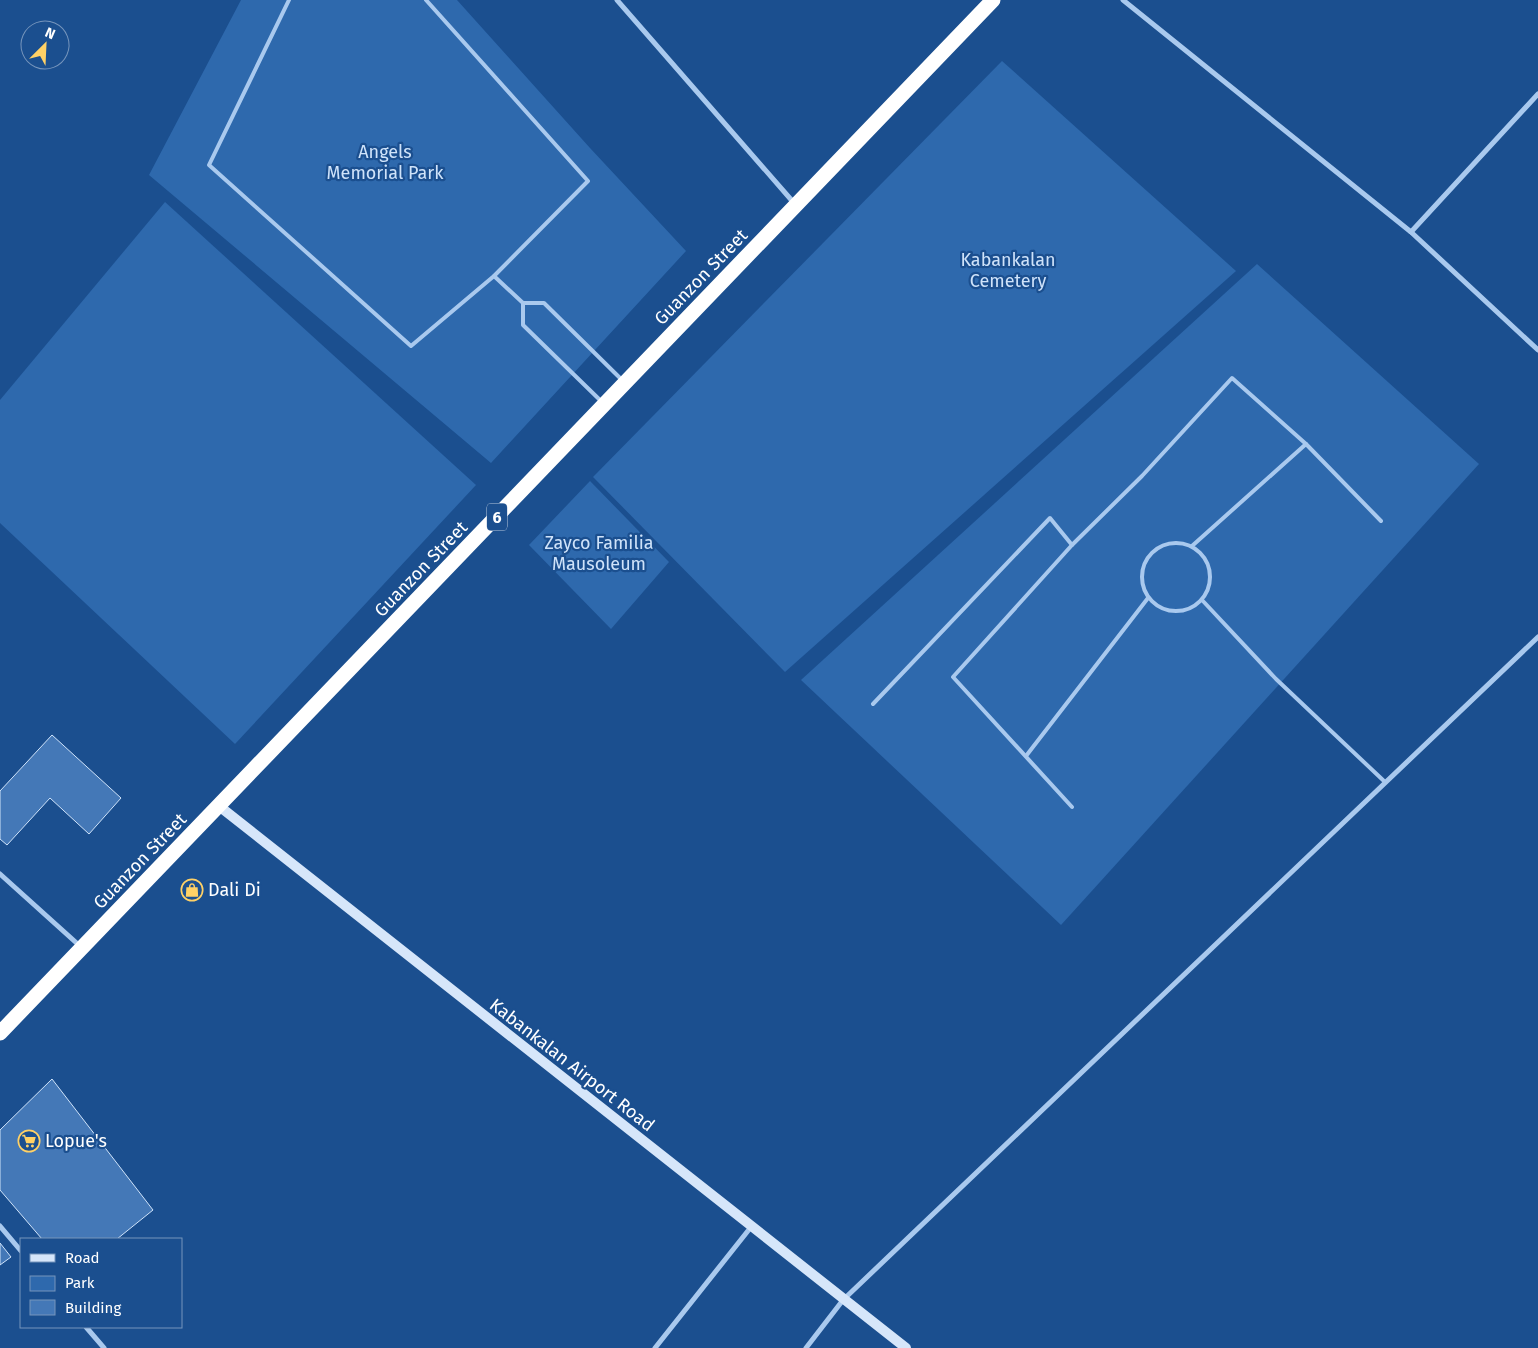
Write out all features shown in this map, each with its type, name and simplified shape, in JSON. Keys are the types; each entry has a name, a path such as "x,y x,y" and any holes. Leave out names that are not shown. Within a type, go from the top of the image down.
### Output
{"highway":[{"name":"Guanzon Street","path":"0,1033 993,0"}],"street":[{"path":"617,0 796,205"},
{"path":"1123,0 1411,232 1538,350"},
{"path":"1411,232 1538,94"},
{"path":"806,1348 843,1300 1538,637"},
{"name":"Kabankalan Airport Road","path":"219,806 906,1348"},
{"path":"0,874 82,948"},
{"path":"0,1226 20,1250"},
{"path":"655,1348 751,1227"},
{"path":"87,1328 104,1348"}],"lane":[{"path":"289,0 209,165 411,346 494,276 588,181 426,0"},
{"path":"494,276 523,303 544,303 625,383"},
{"path":"523,303 522,325 604,405"},
{"path":"1072,807 953,677 1072,545 1142,476 1232,378 1306,444 1382,521"},
{"path":"1192,546 1306,444"},
{"path":"873,704 1050,518 1072,545"},
{"path":"1177,542 1192,546 1204,557 1210,571 1209,586 1202,600 1185,610 1165,610 1148,598 1142,583 1142,568 1149,554 1162,545 1177,542"},
{"path":"1026,756 1148,598"},
{"path":"1202,600 1276,679 1385,782"}],"green space":[{"name":"Angels Memorial Park","path":"241,0 457,0 686,251 491,463 149,175"},
{"name":"Kabankalan Cemetery","path":"1002,61 1236,271 785,672 593,477"},
{"path":"165,202 476,485 235,744 0,523 0,400"},
{"path":"1257,264 1479,464 1061,925 801,680"},
{"name":"Zayco Familia Mausoleum","path":"590,481 669,562 611,629 529,545"}],"building":[{"path":"52,735 121,798 89,834 50,798 7,845 0,839 0,791"},
{"path":"52,1079 153,1210 118,1238 41,1238 0,1190 0,1130"},
{"path":"0,1243 11,1257 0,1265"}],"place":[{"name":"Dali Di","path":"192,890"},
{"name":"Lopue's","path":"29,1141"}]}
